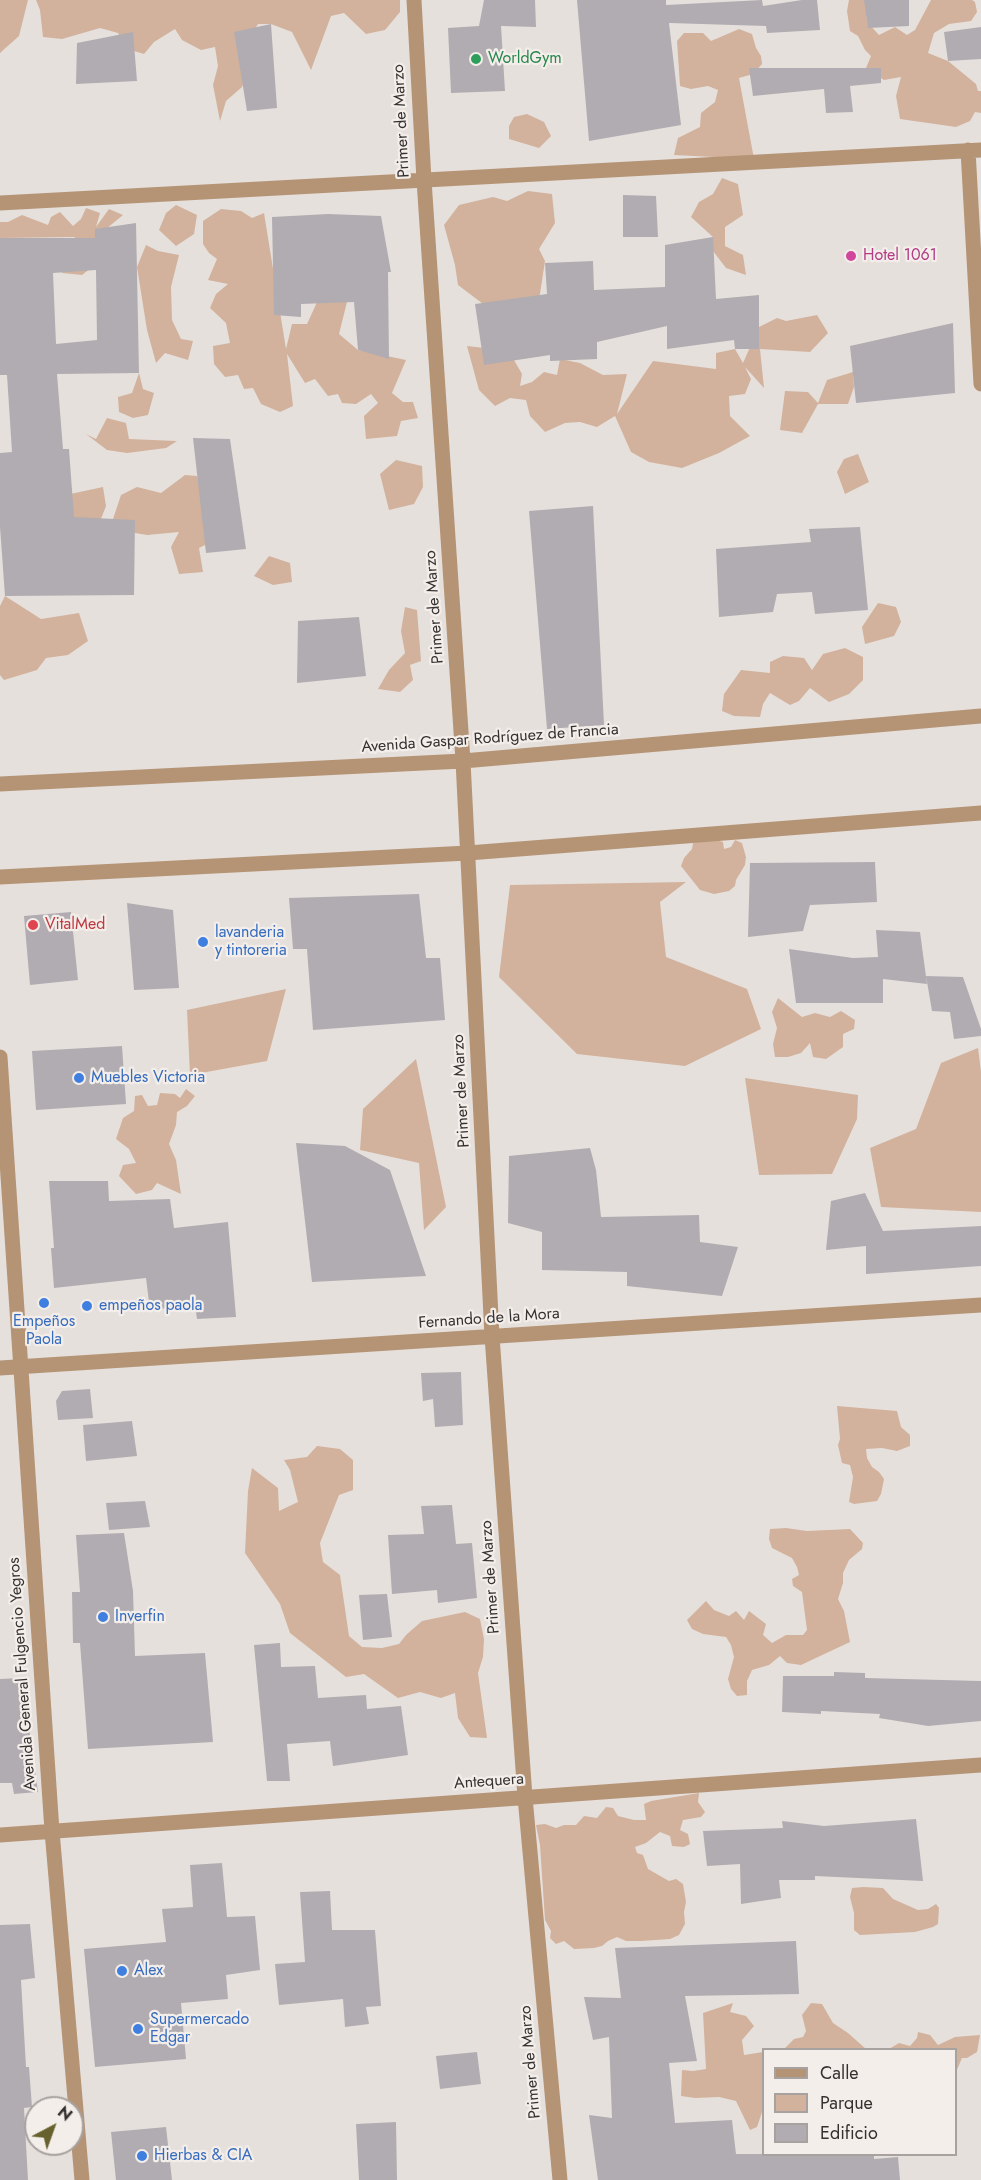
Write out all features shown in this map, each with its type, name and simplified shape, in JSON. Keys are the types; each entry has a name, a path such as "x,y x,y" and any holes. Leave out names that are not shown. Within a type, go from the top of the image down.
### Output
{"street":[{"name":"Primer de Marzo","path":"414,0 463,761 492,1336 525,1797 560,2180"},
{"path":"0,203 975,150 981,384"},
{"name":"Avenida Gaspar Rodríguez de Francia","path":"0,784 463,761 981,716"},
{"path":"0,877 468,853 981,813"},
{"name":"Avenida General Fulgencio Yegros","path":"0,1057 52,1831 82,2180"},
{"name":"Fernando de la Mora","path":"0,1368 981,1305"},
{"name":"Antequera","path":"0,1835 981,1765"}],"green space":[{"path":"0,0 28,0 19,36 0,53"},
{"path":"36,0 400,0 400,12 385,30 366,34 344,13 331,16 311,70 292,32 271,24 258,24 243,49 248,70 242,87 226,101 220,121 213,85 218,66 215,47 201,50 182,40 175,29 154,42 144,54 127,49 118,33 100,28 62,39 43,37 40,10"},
{"path":"849,0 866,0 867,22 879,35 895,27 907,35 915,30 931,0 972,0 975,2 977,12 971,21 949,24 934,33 928,53 948,61 976,84 978,91 981,91 981,113 975,112 970,121 956,127 900,119 896,96 901,77 884,80 866,68 871,56 858,36 850,31 847,11"},
{"path":"739,29 752,34 762,64 753,74 739,78 754,159 674,155 678,138 700,127 701,113 715,102 718,90 708,86 691,89 680,86 677,41 684,33 703,33 711,41"},
{"path":"527,114 544,122 551,136 539,148 509,139 509,126 514,117"},
{"path":"722,178 738,184 743,215 725,227 725,246 743,255 746,275 726,268 713,251 713,237 691,217 699,202 713,194"},
{"path":"528,191 552,194 555,223 539,249 545,261 538,307 499,316 458,285 444,225 459,205 493,197 507,201"},
{"path":"176,205 197,215 194,234 176,246 159,230 166,213"},
{"path":"86,208 100,213 96,227 109,209 123,215 95,238 96,264 82,275 62,273 75,237 0,238 0,222 8,222 22,215 48,225 51,217 60,212 73,226 81,219"},
{"path":"221,209 241,211 252,218 264,213 286,349 292,324 307,324 318,300 347,302 339,334 358,350 406,360 392,393 403,402 413,402 418,418 401,421 397,436 366,439 364,416 378,403 371,394 356,404 342,403 338,394 328,396 315,379 305,383 287,354 293,406 280,412 261,404 253,388 244,389 238,375 225,377 214,364 213,346 230,343 226,323 210,308 216,294 228,284 208,280 217,259 203,244 203,221"},
{"path":"146,245 158,251 179,255 171,287 172,320 181,339 193,341 188,360 165,353 156,363 147,330 137,267"},
{"path":"817,315 828,333 810,352 760,349 764,388 745,367 751,379 745,394 729,396 730,416 750,436 719,453 682,468 649,462 631,452 615,416 597,427 580,422 565,423 545,432 530,416 526,400 510,398 495,406 479,390 467,346 493,349 514,360 522,374 520,386 532,382 544,372 557,375 560,359 580,363 603,375 627,374 617,414 653,361 716,369 716,353 735,349 743,363 759,327 777,318 786,321"},
{"path":"853,372 854,387 848,404 818,404 802,433 780,430 785,391 808,392 818,403 827,380"},
{"path":"139,373 143,389 154,393 148,415 133,418 119,412 118,397 132,393"},
{"path":"107,418 126,423 129,439 177,441 166,448 127,453 107,450 86,434 96,439"},
{"path":"858,454 869,482 845,494 837,472 844,459"},
{"path":"396,460 422,466 423,487 414,504 389,510 380,474"},
{"path":"185,475 197,476 219,538 199,548 203,572 179,574 171,547 179,532 147,535 135,533 113,519 121,495 137,487 161,493"},
{"path":"103,487 106,506 96,532 47,499"},
{"path":"269,556 290,563 292,582 273,585 254,576"},
{"path":"5,596 41,619 79,613 88,641 68,655 46,658 37,670 4,680 0,675 0,606"},
{"path":"878,603 896,607 901,622 894,636 865,644 862,627"},
{"path":"405,607 417,610 421,661 410,665 413,680 400,692 378,689 389,670 405,653 401,631"},
{"path":"845,648 863,657 863,680 849,694 829,702 810,688 799,701 790,705 770,693 763,704 760,717 734,716 722,711 724,694 741,670 770,673 770,662 783,656 804,658 812,670 823,654"},
{"path":"714,839 723,842 724,849 731,847 735,840 742,843 746,857 745,865 735,886 729,891 714,894 700,890 681,866 684,858 692,849 693,843"},
{"path":"686,882 660,902 666,957 747,989 761,1029 685,1066 577,1054 499,977 510,885"},
{"path":"286,989 267,1061 190,1075 187,1010"},
{"path":"778,998 802,1017 815,1013 830,1017 841,1011 855,1020 854,1029 843,1034 843,1047 826,1059 813,1057 810,1043 801,1053 788,1057 775,1057 773,1044 777,1028 772,1012"},
{"path":"978,1048 981,1072 981,1212 881,1207 870,1148 916,1129 941,1063"},
{"path":"416,1059 446,1207 424,1230 419,1163 360,1150 363,1109"},
{"path":"745,1078 858,1095 857,1119 832,1174 759,1175"},
{"path":"186,1089 195,1096 187,1106 177,1112 176,1125 169,1144 176,1160 181,1194 157,1183 152,1190 136,1194 119,1176 123,1165 136,1163 129,1149 116,1139 123,1118 134,1111 135,1096 142,1095 148,1106 157,1105 160,1093 175,1094 180,1098"},
{"path":"837,1406 897,1411 901,1427 910,1435 910,1446 897,1451 882,1448 866,1449 867,1458 872,1467 884,1479 877,1501 854,1504 849,1502 853,1477 850,1465 842,1463 838,1445 840,1439"},
{"path":"317,1446 340,1449 353,1460 353,1490 339,1495 320,1543 323,1562 340,1575 349,1636 362,1647 382,1648 399,1644 422,1621 465,1612 480,1619 484,1639 483,1657 478,1673 487,1738 470,1737 458,1718 455,1693 441,1698 420,1692 398,1698 364,1674 346,1677 290,1633 280,1604 245,1553 248,1491 252,1468 278,1488 279,1511 298,1502 290,1470 284,1460 307,1457"},
{"path":"786,1528 807,1531 850,1529 863,1543 862,1549 849,1560 843,1573 843,1583 838,1599 844,1611 850,1642 801,1665 787,1663 780,1656 769,1665 752,1670 747,1681 747,1695 737,1696 731,1689 728,1679 734,1657 726,1637 703,1634 692,1629 687,1620 706,1601 714,1610 729,1616 736,1611 744,1620 749,1611 766,1624 763,1635 772,1643 786,1635 803,1635 807,1630 802,1592 793,1586 792,1579 799,1575 797,1567 792,1558 772,1548 769,1539 770,1529"},
{"path":"699,1793 698,1802 705,1812 701,1817 683,1820 680,1830 688,1834 690,1844 684,1847 672,1846 670,1836 660,1832 646,1843 635,1847 637,1853 643,1855 648,1869 669,1881 676,1879 683,1884 686,1902 685,1924 679,1935 670,1939 641,1941 626,1941 617,1937 594,1948 574,1949 564,1941 556,1944 550,1938 551,1931 545,1920 540,1845 536,1825 545,1824 556,1828 576,1825 584,1816 597,1818 606,1807 613,1808 618,1816 646,1820 644,1804"},
{"path":"852,1888 883,1888 893,1899 918,1910 928,1909 936,1904 939,1908 938,1924 915,1932 860,1935 854,1930 854,1913 850,1897"},
{"path":"733,2003 730,2012 746,2016 754,2026 742,2040 744,2055 762,2052 762,2112 757,2127 750,2130 736,2101 719,2097 681,2096 682,2070 706,2069 703,2013"},
{"path":"811,2003 822,2004 833,2023 865,2048 785,2048 794,2039 803,2037 806,2031 802,2015"},
{"path":"918,2032 930,2035 938,2045 955,2037 980,2035 977,2052 967,2058 962,2058 957,2070 957,2048 891,2048 899,2043 910,2046 917,2038"}],"building":[{"name":"WorldGym","path":"484,0 535,0 536,27 501,26 505,91 451,93 448,28 479,26"},
{"path":"577,0 666,0 666,5 762,0 763,6 817,0 820,30 767,33 766,26 669,23 681,125 589,141"},
{"path":"864,0 909,0 909,26 868,28"},
{"path":"271,24 277,108 247,111 234,32"},
{"path":"981,27 981,59 948,61 944,32"},
{"path":"133,32 137,81 76,84 77,43"},
{"path":"749,68 881,68 881,83 850,86 853,112 826,113 824,89 753,96"},
{"path":"623,195 656,196 658,237 623,237"},
{"path":"328,214 381,216 391,272 388,272 389,359 358,350 354,302 301,304 301,317 274,315 272,217"},
{"path":"136,223 139,373 57,374 63,449 69,449 74,517 135,520 134,595 5,596 0,527 0,453 12,452 7,375 0,375 0,238 95,238 95,229","holes":["96,270 97,340 56,344 53,273"]},
{"path":"713,237 716,299 759,295 759,349 735,349 734,340 667,349 667,326 597,342 597,359 550,361 550,355 484,365 475,304 547,294 545,263 593,261 594,290 665,287 665,245"},
{"path":"953,323 955,393 856,403 850,346"},
{"path":"193,438 230,439 246,549 206,553"},
{"path":"593,506 604,725 547,729 529,511"},
{"path":"860,527 868,610 815,614 812,592 777,594 773,612 719,617 716,549 811,542 809,529"},
{"path":"359,617 366,676 297,683 298,621"},
{"path":"875,862 877,902 810,905 803,931 748,937 750,863"},
{"path":"419,894 426,958 440,958 445,1020 313,1030 307,949 293,949 289,898"},
{"path":"127,903 173,910 179,988 134,990"},
{"path":"71,912 78,980 30,985 24,916"},
{"path":"876,930 920,932 927,984 883,979 883,1003 796,1003 789,949 853,958 878,957"},
{"path":"926,976 963,977 981,1029 981,1036 954,1039 950,1012 932,1011"},
{"name":"Muebles Victoria","path":"122,1046 126,1104 36,1110 32,1051"},
{"path":"296,1143 345,1146 390,1170 426,1276 312,1282"},
{"path":"590,1148 596,1170 601,1217 699,1215 700,1242 738,1247 722,1296 627,1286 627,1272 542,1270 542,1232 508,1223 509,1156"},
{"path":"49,1181 108,1181 109,1201 170,1199 174,1228 228,1222 236,1317 197,1319 195,1305 150,1310 146,1278 54,1288 51,1248 54,1248"},
{"path":"865,1193 883,1231 981,1226 981,1266 866,1274 866,1246 826,1250 831,1201"},
{"path":"461,1372 463,1425 435,1427 433,1399 423,1401 421,1373"},
{"path":"90,1389 93,1418 58,1420 56,1401 62,1391"},
{"path":"132,1421 137,1456 86,1461 83,1425"},
{"path":"145,1501 150,1527 109,1530 106,1503"},
{"path":"452,1505 456,1544 472,1543 477,1598 438,1603 437,1590 392,1594 388,1535 424,1534 421,1506"},
{"path":"124,1533 133,1591 135,1656 205,1653 213,1742 88,1749 80,1643 73,1643 72,1592 80,1592 76,1535"},
{"path":"387,1594 392,1637 363,1640 359,1595"},
{"path":"280,1643 281,1667 315,1666 318,1698 366,1695 367,1709 401,1706 408,1755 333,1766 330,1741 287,1744 290,1781 267,1781 254,1645"},
{"path":"834,1672 865,1673 865,1678 981,1681 981,1721 928,1726 879,1718 880,1714 782,1712 783,1676 834,1676"},
{"path":"22,1678 38,1792 14,1794 12,1783 0,1783 0,1679"},
{"path":"916,1819 923,1881 815,1876 815,1880 779,1880 781,1898 741,1904 740,1864 707,1866 703,1831 783,1828 782,1821 824,1826"},
{"path":"222,1863 227,1917 255,1916 260,1970 226,1975 228,1999 181,2003 186,2059 95,2067 84,1949 166,1942 162,1909 193,1907 190,1865"},
{"path":"330,1891 332,1930 375,1930 381,2006 366,2007 369,2024 345,2027 343,1999 279,2005 275,1964 305,1962 300,1892"},
{"path":"30,1924 35,1978 21,1980 26,2067 29,2067 31,2096 24,2096 24,2156 27,2156 28,2180 0,2180 0,1925"},
{"path":"796,1941 799,1994 685,1996 697,2061 669,2063 675,2123 732,2120 736,2154 874,2156 874,2159 898,2157 900,2180 598,2180 589,2115 612,2118 609,2037 593,2040 584,1997 621,1998 615,1948"},
{"path":"477,2052 481,2084 440,2089 436,2056"},
{"path":"396,2122 397,2180 359,2180 356,2124"},
{"name":"Hierbas & CIA","path":"166,2127 172,2180 116,2180 111,2132"}],"place":[{"name":"WorldGym","path":"476,59"},
{"name":"Hotel 1061","path":"851,256"},
{"name":"VitalMed","path":"33,925"},
{"name":"lavanderia y tintoreria","path":"203,942"},
{"name":"Muebles Victoria","path":"79,1078"},
{"name":"Empeños Paola","path":"44,1303"},
{"name":"empeños paola","path":"87,1306"},
{"name":"Inverfin","path":"103,1617"},
{"name":"Alex","path":"122,1971"},
{"name":"Supermercado Edgar","path":"138,2029"},
{"name":"Hierbas & CIA","path":"142,2156"}]}
